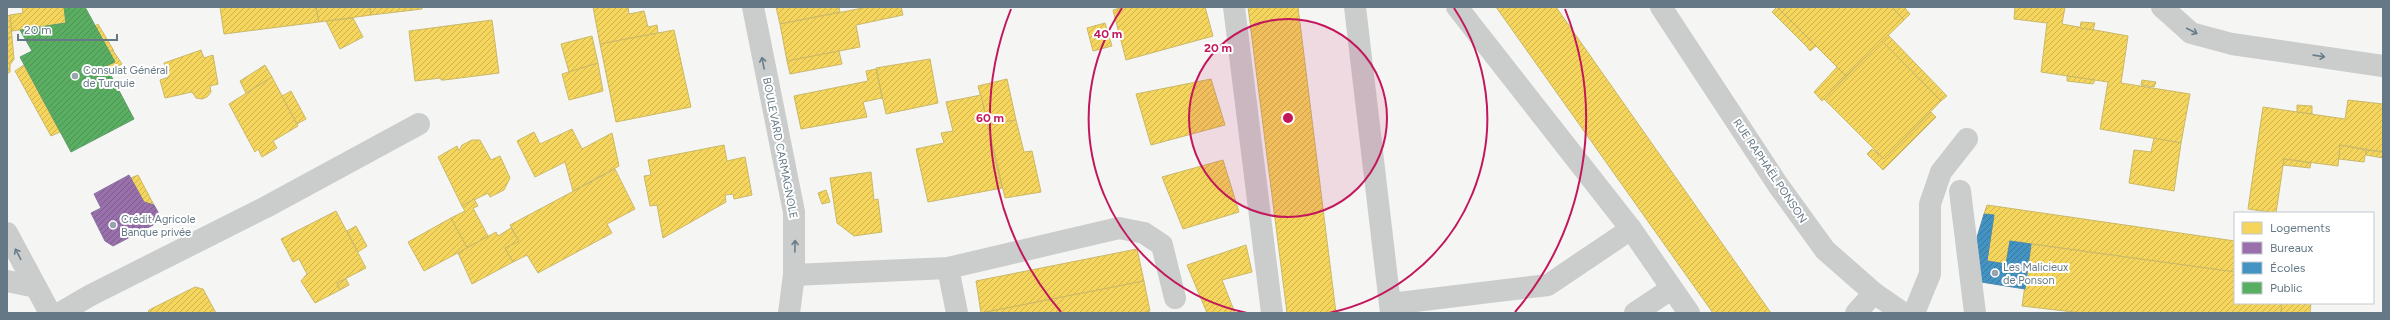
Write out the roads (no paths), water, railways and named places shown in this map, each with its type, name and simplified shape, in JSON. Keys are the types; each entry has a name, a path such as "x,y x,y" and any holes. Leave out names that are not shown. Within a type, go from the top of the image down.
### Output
{"street":[{"name":"BOULEVARD CARMAGNOLE","path":"753,7 794,212 794,275 790,313"},
{"path":"1234,7 1272,313"},
{"path":"1355,7 1390,308 1548,285 1631,229"},
{"path":"1457,7 1631,229 1689,313"},
{"name":"RUE RAPHAËL PONSON","path":"1661,7 1778,185 1825,250 1874,293 1903,313"},
{"path":"2162,7 2191,32 2232,44 2383,66"},
{"path":"60,313 91,295 266,207 419,124"},
{"path":"1914,313 1930,274 1930,204 1941,172 1967,139"},
{"path":"1960,191 1975,313"},
{"path":"794,275 948,268 1119,228 1144,234 1162,245 1175,298"},
{"path":"7,233 50,313"},
{"path":"948,268 957,313"},
{"path":"7,281 36,287"},
{"path":"1635,313 1671,289"},
{"path":"1856,313 1874,293"}],"place":[{"name":"Consulat Général de Turquie","path":"75,76"},
{"name":"Crédit Agricole Banque privée","path":"113,225"},
{"name":"Les Malicieux de Ponson","path":"1995,273"}]}
